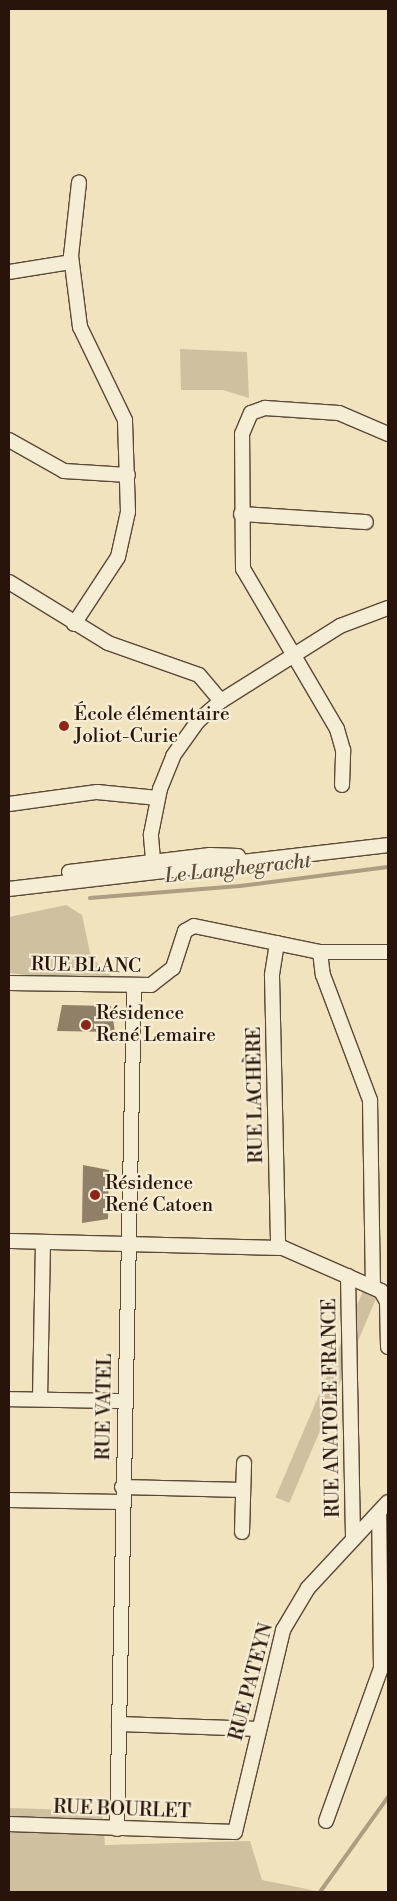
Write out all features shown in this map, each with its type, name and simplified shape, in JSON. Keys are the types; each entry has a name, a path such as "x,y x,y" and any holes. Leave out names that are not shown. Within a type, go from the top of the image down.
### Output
{"street":[{"path":"74,624 121,550 128,521 125,420 82,336 71,262 79,182"},
{"path":"9,272 71,262"},
{"path":"342,785 339,734 247,581 241,556 242,434 251,413 265,408 333,411 388,434"},
{"path":"9,440 64,471 128,475"},
{"path":"241,514 366,522"},
{"path":"9,582 74,624 127,651 194,673 221,701"},
{"path":"153,866 158,798 182,741 221,701 354,618 388,608"},
{"path":"9,804 97,792 158,798"},
{"path":"9,881 388,845"},
{"path":"9,889 153,866"},
{"name":"RUE BLANC","path":"9,984 134,987 155,984 170,972 191,927 277,943"},
{"path":"277,943 320,952 388,952"},
{"name":"RUE LACHÈRE","path":"277,943 272,976 278,1247"},
{"path":"320,952 323,975 370,1100 373,1287"},
{"name":"RUE VATEL","path":"117,1829 121,1502 134,987"},
{"path":"9,1241 278,1247 373,1287 387,1299 388,1347"},
{"path":"40,1399 43,1242"},
{"name":"RUE ANATOLE FRANCE","path":"348,1276 353,1539"},
{"path":"9,1399 124,1402"},
{"path":"242,1532 244,1463"},
{"path":"122,1487 243,1490"},
{"path":"9,1500 121,1502"},
{"path":"326,1821 381,1668 379,1513 388,1502"},
{"name":"RUE PATEYN","path":"235,1832 284,1627 308,1588 379,1513"},
{"path":"119,1724 259,1729"},
{"name":"RUE BOURLET","path":"9,1824 235,1832"}],"shaded area":[{"path":"180,349 247,352 249,398 223,390 181,390"},
{"path":"66,905 82,915 91,957 111,976 63,979 9,973 9,917"},
{"path":"363,1291 377,1297 289,1503 275,1497"},
{"path":"9,1808 102,1811 105,1845 250,1841 262,1880 322,1892 9,1892"}],"building":[{"name":"Résidence René Lemaire","path":"62,1005 111,1006 115,1032 57,1031"},
{"name":"Résidence René Catoen","path":"83,1165 109,1170 108,1219 82,1223"}],"waterway":[{"name":"Le Langhegracht","path":"90,898 240,886 388,867"},
{"path":"320,1892 388,1797"}],"place":[{"name":"École élémentaire Joliot-Curie","path":"64,726"},
{"name":"Résidence René Lemaire","path":"86,1025"},
{"name":"Résidence René Catoen","path":"95,1195"}]}
